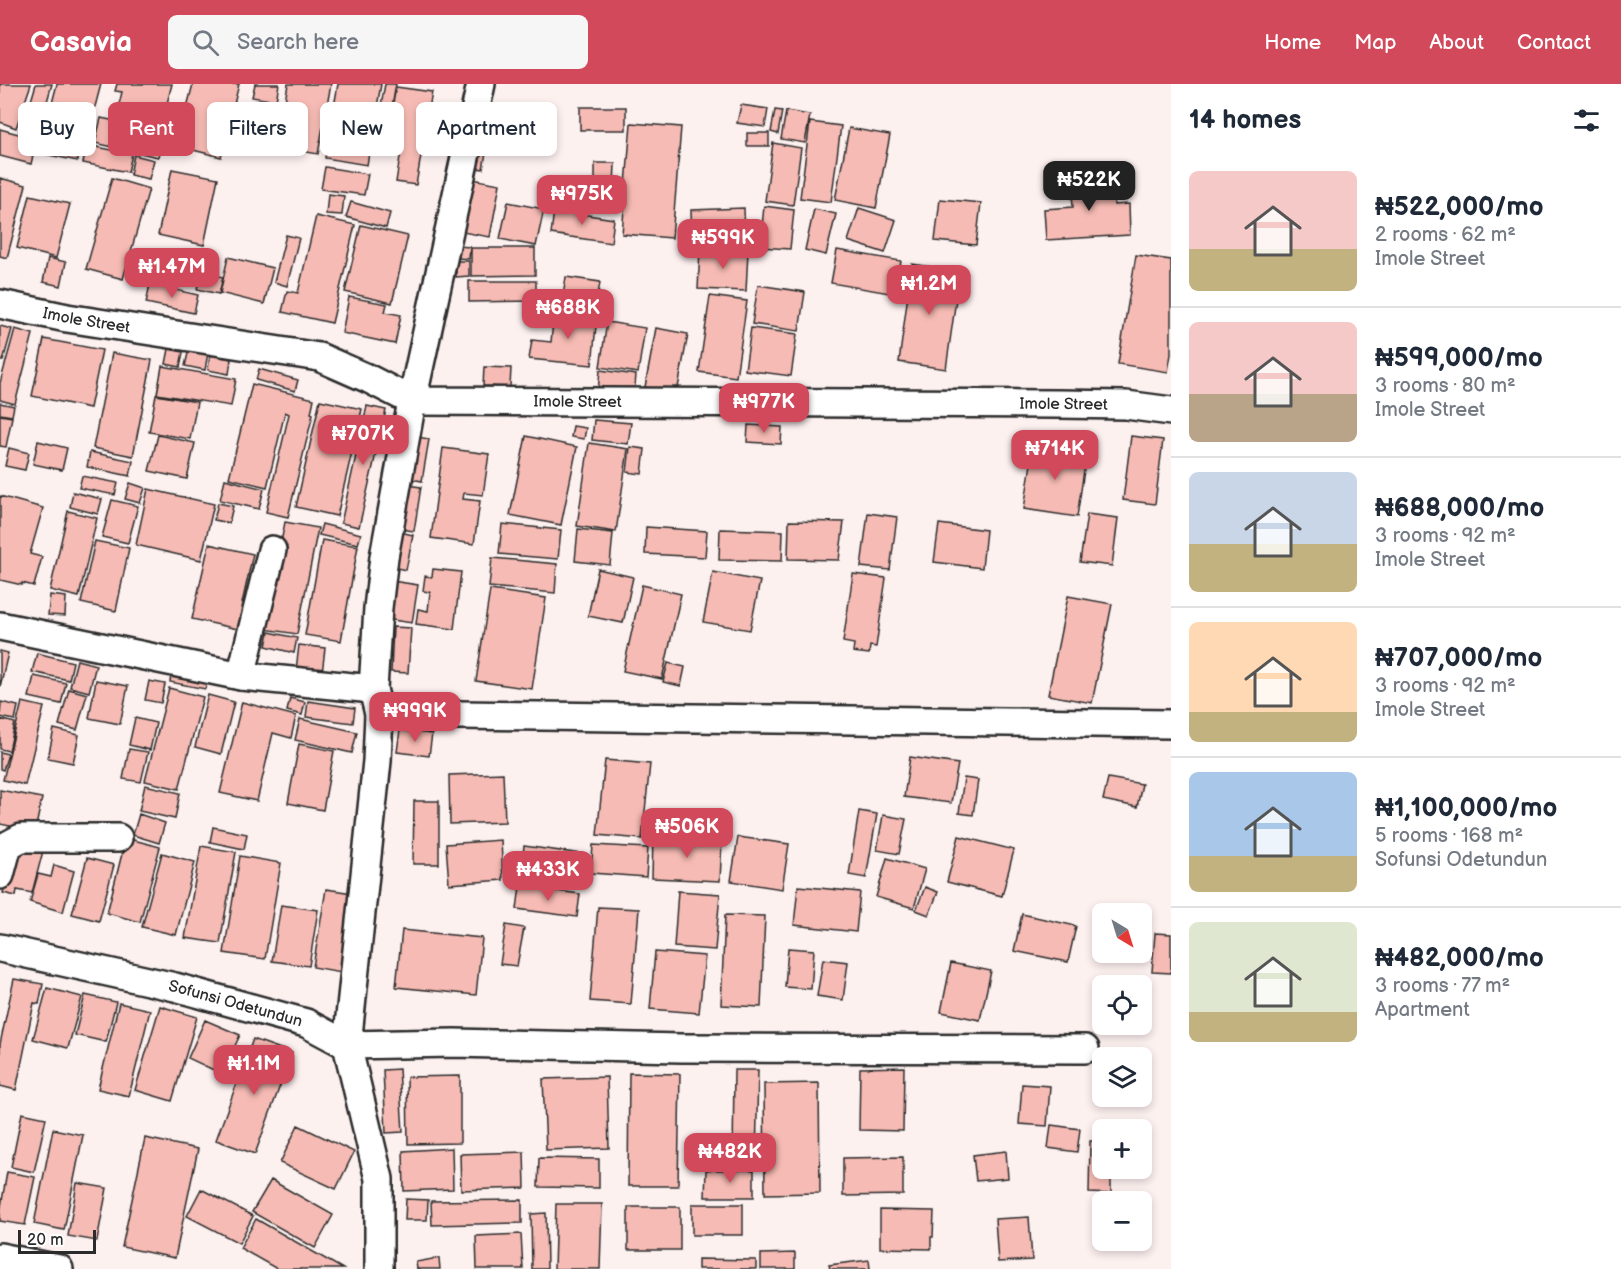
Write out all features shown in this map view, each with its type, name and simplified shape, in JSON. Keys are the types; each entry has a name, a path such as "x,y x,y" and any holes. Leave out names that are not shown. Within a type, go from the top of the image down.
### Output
{"street":[{"path":"379,1269 380,1179 347,1045 377,761 378,608 384,557 412,402 481,84"},
{"name":"Imole Street","path":"0,304 67,318 319,357 369,379 412,402 1058,404 1126,405 1171,411"},
{"path":"241,676 272,550"},
{"path":"0,626 241,676 376,701 1171,724"},
{"path":"0,874 8,845 21,838 118,838"},
{"name":"Sofunsi Odetundun","path":"0,948 175,987 306,1023 347,1045"},
{"path":"347,1045 454,1043 681,1048 1085,1049"},
{"path":"0,1257 59,1269"}],"building":[{"path":"0,84 31,84 25,102 18,102 16,128 0,122"},
{"path":"36,84 52,84 47,102 31,101"},
{"path":"57,84 101,84 96,103 52,102"},
{"path":"117,84 172,84 167,102 120,102 122,92 115,91"},
{"path":"193,84 239,84 235,102 207,102 207,154 195,150 195,102 188,102"},
{"path":"255,84 279,84 276,101 252,97"},
{"path":"288,84 331,84 328,102 320,102 318,154 308,152 308,102 285,102"},
{"path":"338,84 381,84 378,102 335,102"},
{"path":"385,84 396,84 393,102 382,102"},
{"path":"396,87 432,92 430,102 416,102 416,156 421,156 416,185 396,182 400,156 404,156 404,102 393,102"},
{"path":"741,105 768,109 765,127 737,123"},
{"path":"580,107 626,107 626,130 580,130"},
{"path":"775,110 782,111 778,134 771,132"},
{"path":"786,111 810,115 805,143 781,139"},
{"path":"101,118 108,119 108,146 96,143"},
{"path":"810,122 841,126 831,202 800,198"},
{"path":"631,123 681,127 672,238 622,234"},
{"path":"849,128 890,135 876,208 835,200"},
{"path":"0,129 18,134 18,156 33,156 31,164 0,156"},
{"path":"747,133 769,133 769,146 747,146"},
{"path":"773,143 801,148 793,205 765,201"},
{"path":"96,147 108,149 108,156 132,156 128,172 83,163 85,156 96,156"},
{"path":"54,156 79,156 78,161"},
{"path":"134,156 154,160 149,179 130,175"},
{"path":"325,156 369,156 367,165 325,158"},
{"path":"470,156 485,156 483,169 468,167"},
{"path":"595,163 615,163 614,187 595,187"},
{"path":"325,167 368,174 364,195 321,189"},
{"path":"172,169 218,178 204,245 158,235"},
{"path":"1113,174 1114,205 1129,204 1130,235 1046,240 1044,209 1073,207 1071,176"},
{"path":"0,178 26,185 7,258 0,256"},
{"path":"112,178 149,189 123,279 86,269"},
{"path":"472,179 500,184 490,237 462,232"},
{"path":"328,194 344,196 342,215 326,214"},
{"path":"30,195 70,204 56,258 17,248"},
{"path":"940,199 981,203 976,245 935,241"},
{"path":"351,202 390,213 386,228 346,217"},
{"path":"508,202 544,209 536,246 500,239"},
{"path":"764,206 794,210 790,249 760,247"},
{"path":"744,208 745,243 692,245 691,210"},
{"path":"859,208 896,220 885,253 848,241"},
{"path":"814,209 836,214 826,255 805,250"},
{"path":"554,210 614,219 611,243 551,234"},
{"path":"316,216 355,225 332,323 282,312 287,291 298,293"},
{"path":"361,225 408,236 392,303 345,292"},
{"path":"286,235 299,238 287,286 274,282"},
{"path":"457,246 470,247 469,259 457,258"},
{"path":"471,248 535,248 535,275 471,276"},
{"path":"700,249 748,251 746,291 698,289"},
{"path":"837,250 901,261 895,294 831,283"},
{"path":"1136,255 1171,260 1171,354 1168,372 1118,364"},
{"path":"228,257 273,268 264,304 220,293"},
{"path":"48,258 66,262 61,286 43,282"},
{"path":"456,261 469,261 469,276 456,277"},
{"path":"912,264 960,271 946,369 899,362"},
{"path":"201,272 223,277 219,294 197,289"},
{"path":"566,277 600,282 595,314 561,309"},
{"path":"469,281 536,281 536,301 469,302"},
{"path":"150,284 198,295 194,313 146,303"},
{"path":"758,285 805,292 799,331 752,324"},
{"path":"710,296 747,301 736,377 699,372"},
{"path":"349,297 387,304 385,312 401,315 395,344 342,333"},
{"path":"554,312 597,316 592,365 529,359 532,340 551,342"},
{"path":"607,322 645,328 638,373 600,367"},
{"path":"0,326 12,329 3,361 0,361"},
{"path":"656,328 688,334 677,393 645,387"},
{"path":"751,328 797,334 791,376 745,370"},
{"path":"15,329 33,334 15,404 0,400 0,383"},
{"path":"44,339 102,350 90,408 32,396"},
{"path":"169,349 183,352 180,367 166,364"},
{"path":"189,349 208,352 205,370 185,366"},
{"path":"112,353 152,360 133,456 93,448"},
{"path":"210,355 231,359 229,374 208,370"},
{"path":"162,366 236,379 231,406 157,394"},
{"path":"484,367 511,368 510,387 483,386"},
{"path":"259,369 298,380 295,391 256,380"},
{"path":"600,370 636,375 634,396 598,391"},
{"path":"252,384 314,399 311,413 313,414 288,517 266,512 289,414 285,412 267,487 229,478"},
{"path":"156,395 197,402 190,439 149,432"},
{"path":"320,400 362,409 337,516 296,507"},
{"path":"0,403 14,406 12,416 0,414"},
{"path":"367,406 386,410 359,527 341,523"},
{"path":"0,415 12,417 6,447 0,446"},
{"path":"594,420 631,423 628,444 592,440"},
{"path":"748,425 782,427 781,444 747,442"},
{"path":"573,426 586,428 584,439 571,437"},
{"path":"158,435 195,443 187,479 149,471"},
{"path":"412,436 429,439 422,481 406,478"},
{"path":"526,436 577,447 561,525 510,515"},
{"path":"1131,436 1163,440 1155,504 1123,500"},
{"path":"38,441 67,448 62,470 33,464"},
{"path":"589,443 628,449 616,532 577,526"},
{"path":"1034,444 1070,449 1069,455 1086,457 1077,517 1024,509"},
{"path":"630,447 645,449 642,474 627,472"},
{"path":"9,448 29,453 25,470 5,466"},
{"path":"443,448 489,454 483,495 464,493 463,499 480,501 474,544 431,538"},
{"path":"90,452 133,461 130,476 87,467"},
{"path":"82,476 118,483 115,495 79,488"},
{"path":"225,479 264,489 259,509 220,500"},
{"path":"130,483 145,488 140,503 125,499"},
{"path":"406,485 421,487 414,531 400,529"},
{"path":"148,489 214,504 201,560 136,545"},
{"path":"73,492 102,499 98,514 70,507"},
{"path":"0,496 43,508 30,554 42,557 34,586 0,580"},
{"path":"112,500 138,506 128,543 102,537"},
{"path":"218,503 233,506 229,523 214,520"},
{"path":"68,511 97,518 79,597 50,590"},
{"path":"868,513 897,517 890,570 861,567"},
{"path":"1087,514 1118,518 1112,566 1080,562"},
{"path":"789,521 844,522 839,560 788,559"},
{"path":"285,522 318,528 297,634 264,629"},
{"path":"322,524 361,534 358,544 319,535"},
{"path":"502,524 561,530 558,559 499,554"},
{"path":"939,524 986,530 982,568 934,562"},
{"path":"646,527 707,531 705,557 645,554"},
{"path":"578,529 613,533 610,565 575,561"},
{"path":"720,529 783,531 782,561 719,560"},
{"path":"400,532 413,535 406,570 393,567"},
{"path":"322,540 358,546 341,641 305,635"},
{"path":"95,541 129,548 116,611 81,603"},
{"path":"209,544 253,554 241,608 251,610 247,631 192,619"},
{"path":"492,558 557,564 555,593 489,587"},
{"path":"433,569 461,572 454,629 416,624 418,609 428,611 430,592 423,591 425,576 432,577"},
{"path":"598,569 633,577 623,623 588,616"},
{"path":"713,572 760,581 750,630 703,622"},
{"path":"853,574 886,578 876,647 870,646 869,654 853,652 854,644 843,642"},
{"path":"392,581 418,585 412,623 386,619"},
{"path":"642,585 681,594 662,679 623,671"},
{"path":"490,590 546,598 532,689 476,681"},
{"path":"50,595 66,597 65,616 48,615"},
{"path":"1068,596 1112,604 1092,703 1048,695"},
{"path":"393,627 411,628 408,673 391,672"},
{"path":"269,632 297,638 294,653 266,646"},
{"path":"299,645 325,648 322,674 296,670"},
{"path":"0,651 8,653 0,687"},
{"path":"37,653 73,662 69,680 32,672"},
{"path":"77,660 96,665 89,692 70,687"},
{"path":"668,663 685,667 681,686 663,682"},
{"path":"171,675 207,682 205,689 170,682"},
{"path":"34,676 66,683 61,704 29,697"},
{"path":"96,680 128,686 120,724 89,718"},
{"path":"149,681 165,684 161,703 145,700"},
{"path":"169,688 203,697 179,789 145,781"},
{"path":"69,689 87,694 77,730 59,725"},
{"path":"208,695 234,702 221,754 195,747"},
{"path":"290,698 305,702 302,715 287,711"},
{"path":"308,701 355,708 353,723 306,717"},
{"path":"1,702 18,706 15,720 0,717"},
{"path":"22,702 44,707 25,785 3,780"},
{"path":"242,702 296,716 291,738 273,733 257,801 220,793"},
{"path":"135,718 156,723 150,750 129,745"},
{"path":"0,719 15,723 9,751 0,749"},
{"path":"300,719 357,732 352,753 295,740"},
{"path":"54,729 79,735 73,763 48,758"},
{"path":"400,730 432,734 429,756 397,752"},
{"path":"299,744 334,751 323,810 288,803"},
{"path":"129,749 148,752 141,782 123,779"},
{"path":"0,752 8,754 3,770 0,769"},
{"path":"910,757 958,764 951,803 904,797"},
{"path":"605,760 650,764 642,839 597,835"},
{"path":"503,773 505,822 450,824 449,775"},
{"path":"964,778 978,780 973,815 959,813"},
{"path":"1108,778 1142,784 1137,807 1103,800"},
{"path":"145,785 180,793 175,819 139,811"},
{"path":"0,790 42,798 35,831 0,824"},
{"path":"414,801 439,801 439,864 413,864"},
{"path":"859,811 877,814 866,878 849,875"},
{"path":"139,814 165,823 159,843 133,835"},
{"path":"883,815 906,819 899,854 877,850"},
{"path":"213,827 247,834 244,849 210,842"},
{"path":"959,836 1014,850 1002,896 947,882"},
{"path":"653,837 722,840 720,881 652,878"},
{"path":"738,837 789,844 782,889 731,881"},
{"path":"126,838 160,847 140,922 107,913"},
{"path":"501,840 503,880 449,884 446,844"},
{"path":"15,843 43,851 32,893 17,890 16,896 3,893"},
{"path":"593,845 648,848 646,877 591,873"},
{"path":"201,846 236,852 220,943 185,938"},
{"path":"524,846 582,854 578,878 521,871"},
{"path":"162,853 195,862 176,935 142,927"},
{"path":"240,856 281,863 265,959 224,953"},
{"path":"87,858 114,865 99,921 72,914"},
{"path":"887,858 925,869 914,908 876,897"},
{"path":"54,865 74,871 63,912 30,902 38,874 51,877"},
{"path":"520,886 580,894 577,917 517,909"},
{"path":"798,886 860,892 856,932 794,925"},
{"path":"925,887 938,892 929,915 916,910"},
{"path":"326,889 359,894 347,973 313,967"},
{"path":"678,891 720,894 715,950 674,947"},
{"path":"281,905 318,910 309,966 272,961"},
{"path":"598,907 639,909 631,1004 590,1001"},
{"path":"1022,914 1076,926 1068,962 1014,951"},
{"path":"725,915 765,916 761,1007 721,1005"},
{"path":"506,925 524,928 517,966 500,964"},
{"path":"402,930 482,938 476,995 396,987"},
{"path":"1155,933 1171,934 1171,973 1152,972"},
{"path":"788,948 814,950 811,989 785,987"},
{"path":"655,952 705,956 699,1013 650,1009"},
{"path":"823,959 848,962 843,1000 817,996"},
{"path":"951,963 991,971 980,1020 941,1012"},
{"path":"14,979 43,984 39,1004 34,1003 16,1090 0,1086 0,1044"},
{"path":"47,988 82,997 68,1048 33,1039"},
{"path":"85,995 116,1002 106,1042 75,1035"},
{"path":"119,1003 150,1010 129,1096 98,1089"},
{"path":"160,1006 197,1017 172,1101 135,1090"},
{"path":"205,1020 240,1035 222,1074 188,1058"},
{"path":"253,1039 292,1053 255,1154 216,1140"},
{"path":"904,1067 903,1131 859,1130 860,1068"},
{"path":"399,1069 403,1132 386,1133 383,1070"},
{"path":"734,1070 758,1070 756,1161 733,1161"},
{"path":"629,1073 680,1074 678,1186 628,1186"},
{"path":"460,1076 460,1143 408,1144 407,1077"},
{"path":"607,1077 609,1148 546,1150 543,1079"},
{"path":"819,1083 820,1193 765,1194 764,1084"},
{"path":"1022,1084 1050,1086 1047,1126 1019,1124"},
{"path":"22,1113 46,1118 34,1172 11,1167"},
{"path":"298,1125 354,1152 336,1189 280,1163"},
{"path":"1051,1125 1080,1129 1077,1152 1048,1148"},
{"path":"53,1129 83,1135 64,1230 34,1224"},
{"path":"145,1138 198,1149 175,1258 122,1247"},
{"path":"1090,1141 1092,1141 1092,1179 1111,1179 1111,1191 1089,1193"},
{"path":"452,1148 453,1189 404,1191 403,1151"},
{"path":"1006,1151 1008,1178 976,1181 973,1155"},
{"path":"524,1152 525,1188 461,1190 460,1154"},
{"path":"903,1157 903,1195 843,1196 843,1158"},
{"path":"539,1158 599,1159 599,1188 538,1187"},
{"path":"706,1170 754,1170 754,1197 705,1197"},
{"path":"7,1172 35,1177 25,1225 0,1221"},
{"path":"271,1180 333,1215 315,1248 252,1212"},
{"path":"77,1183 107,1188 97,1241 68,1236"},
{"path":"201,1189 253,1216 239,1243 187,1216"},
{"path":"406,1199 428,1200 427,1220 405,1220"},
{"path":"522,1200 522,1223 432,1225 431,1201"},
{"path":"556,1204 602,1204 600,1269 554,1269"},
{"path":"692,1204 743,1204 743,1235 692,1235"},
{"path":"628,1207 680,1207 680,1250 628,1250"},
{"path":"880,1210 934,1211 931,1249 880,1248"},
{"path":"546,1213 547,1269 532,1269 531,1214"},
{"path":"1029,1217 1032,1260 998,1262 995,1219"},
{"path":"256,1219 343,1269 277,1269 240,1248"},
{"path":"521,1234 523,1269 477,1269 476,1236"},
{"path":"795,1253 795,1269 761,1269 761,1254"},
{"path":"439,1258 440,1269 417,1269 416,1262"},
{"path":"698,1259 756,1260 756,1269 698,1269"},
{"path":"869,1260 870,1269 830,1269 829,1265"}]}
